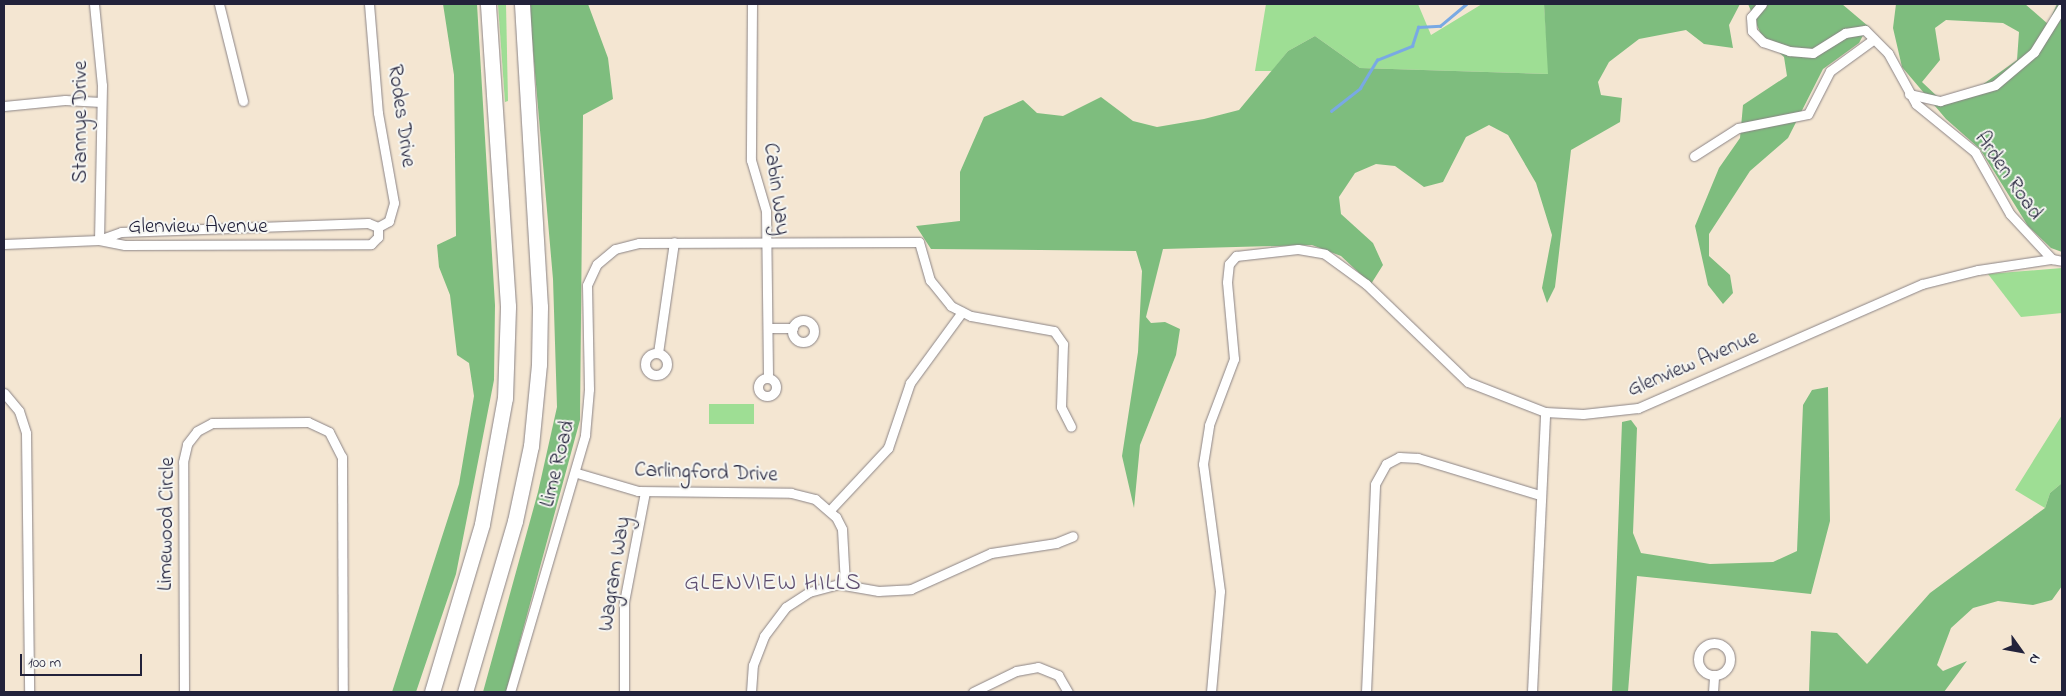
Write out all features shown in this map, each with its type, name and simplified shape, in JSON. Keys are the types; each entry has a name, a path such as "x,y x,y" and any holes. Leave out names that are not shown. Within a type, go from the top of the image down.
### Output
{"highway":[{"path":"432,692 482,524 505,398 508,306 488,4"},
{"path":"465,692 515,521 531,446 540,364 540,306 522,4"}],"street":[{"name":"Stannye Drive","path":"94,4 101,102 99,240"},
{"path":"220,4 243,101"},
{"name":"Rodes Drive","path":"369,4 378,113 394,203 389,221 378,227"},
{"name":"Cabin Way","path":"752,4 751,166 764,201 767,242 768,378"},
{"path":"1694,156 1738,128 1808,114 1830,71 1874,39 1858,29 1813,53 1772,46 1750,28 1751,17 1762,4"},
{"path":"1909,94 1940,101 1995,85 2034,52 2062,7"},
{"name":"Arden Road","path":"1874,39 1888,53 1909,94 1923,111 1975,152 2010,214 2052,259"},
{"path":"4,106 64,100 101,102"},
{"path":"99,240 121,232 368,223 378,227"},
{"name":"Glenview Avenue","path":"4,244 99,240 124,245 371,244 378,237 378,227"},
{"path":"658,353 674,242 919,242 934,288 962,312 1048,328 1057,335 1062,344 1061,407 1071,427"},
{"name":"Lime Road","path":"510,692 577,473 589,390 587,285 597,264 615,249 674,242"},
{"name":"Glenview Avenue","path":"1211,692 1220,590 1203,464 1209,425 1234,359 1227,297 1230,262 1243,254 1298,249 1325,254 1366,284 1468,382 1545,412 1629,411 1897,293 1978,270 2052,259 2062,262"},
{"path":"845,584 843,536 830,510 888,448 910,383 962,312"},
{"path":"768,328 793,328"},
{"path":"4,393 19,411 26,432 29,692"},
{"path":"1532,692 1545,412"},
{"name":"Limewood Circle","path":"184,692 183,462 187,444 197,431 212,423 308,422 329,432 342,458 343,692"},
{"path":"1366,692 1376,484 1386,464 1398,457 1418,458 1540,495"},
{"name":"Carlingford Drive","path":"577,473 645,492 792,493 815,499 830,510"},
{"name":"Wagram Way","path":"624,692 624,602 645,492"},
{"path":"751,692 757,651 774,621 809,592 845,584 878,591 911,589 991,553 1056,543 1073,536"},
{"path":"973,692 1023,668 1046,669 1060,677 1068,692"},
{"path":"1714,678 1714,692"}],"green space":[{"path":"443,4 477,4 495,305 494,380 456,574 416,692 392,692 459,484 474,396 469,363 457,355 450,295 439,267 437,245 456,236 454,75"},
{"path":"498,4 506,4 508,101 505,102"},
{"path":"529,4 588,4 608,58 613,99 583,115 580,420 506,692 483,692 538,492 557,407 553,279"},
{"path":"1266,4 1418,4 1431,35 1482,4 1544,4 1549,74 1360,68 1315,36 1288,51 1272,71 1255,71"},
{"path":"1544,4 1740,4 1729,25 1733,48 1704,44 1686,30 1639,39 1609,62 1598,82 1601,95 1622,98 1620,122 1571,150 1555,287 1547,303 1542,288 1552,235 1536,183 1508,135 1489,125 1466,137 1443,182 1424,187 1395,166 1376,164 1355,173 1339,197 1341,214 1373,243 1383,265 1371,284 1341,256 1312,245 1163,249 1146,317 1151,323 1165,322 1180,329 1176,355 1140,445 1134,508 1122,456 1138,352 1142,271 1136,251 931,249 916,226 960,221 960,172 984,117 1023,100 1037,113 1063,116 1101,97 1133,121 1157,127 1204,119 1239,110 1288,51 1315,36 1360,68 1548,74"},
{"path":"1748,4 1842,4 1868,26 1859,43 1823,69 1788,138 1750,171 1709,234 1709,256 1730,275 1733,293 1723,304 1708,285 1695,226 1719,168 1740,138 1743,105 1787,76 1784,57 1762,37"},
{"path":"1896,4 2025,4 2048,24 2057,4 2062,4 2062,252 2051,248 2028,226 1980,149 1946,119 1902,67 1893,28","holes":["1946,20 2003,23 2019,32 2017,60 1975,90 1940,99 1922,82 1940,60 1935,28"]},
{"path":"2062,268 2062,313 2021,317 1988,274"},
{"path":"1828,387 1830,521 1811,594 1637,576 1628,692 1612,692 1622,422 1631,420 1637,428 1633,533 1641,553 1710,564 1773,562 1797,551 1803,405 1812,390"},
{"path":"709,404 754,404 754,424 709,424"},
{"path":"2062,415 2062,483 2050,493 2045,508 2015,490"},
{"path":"2062,483 2062,586 2052,600 2033,605 1998,601 1973,608 1951,628 1937,665 1943,671 1967,661 1944,692 1809,692 1811,631 1837,633 1867,664 1930,593 2045,508 2050,493"}],"waterway":[{"path":"1331,111 1360,88 1377,60 1412,46 1418,27 1440,26 1466,4"}],"district":[{"name":"GLENVIEW HILLS","path":"773,584"}]}
